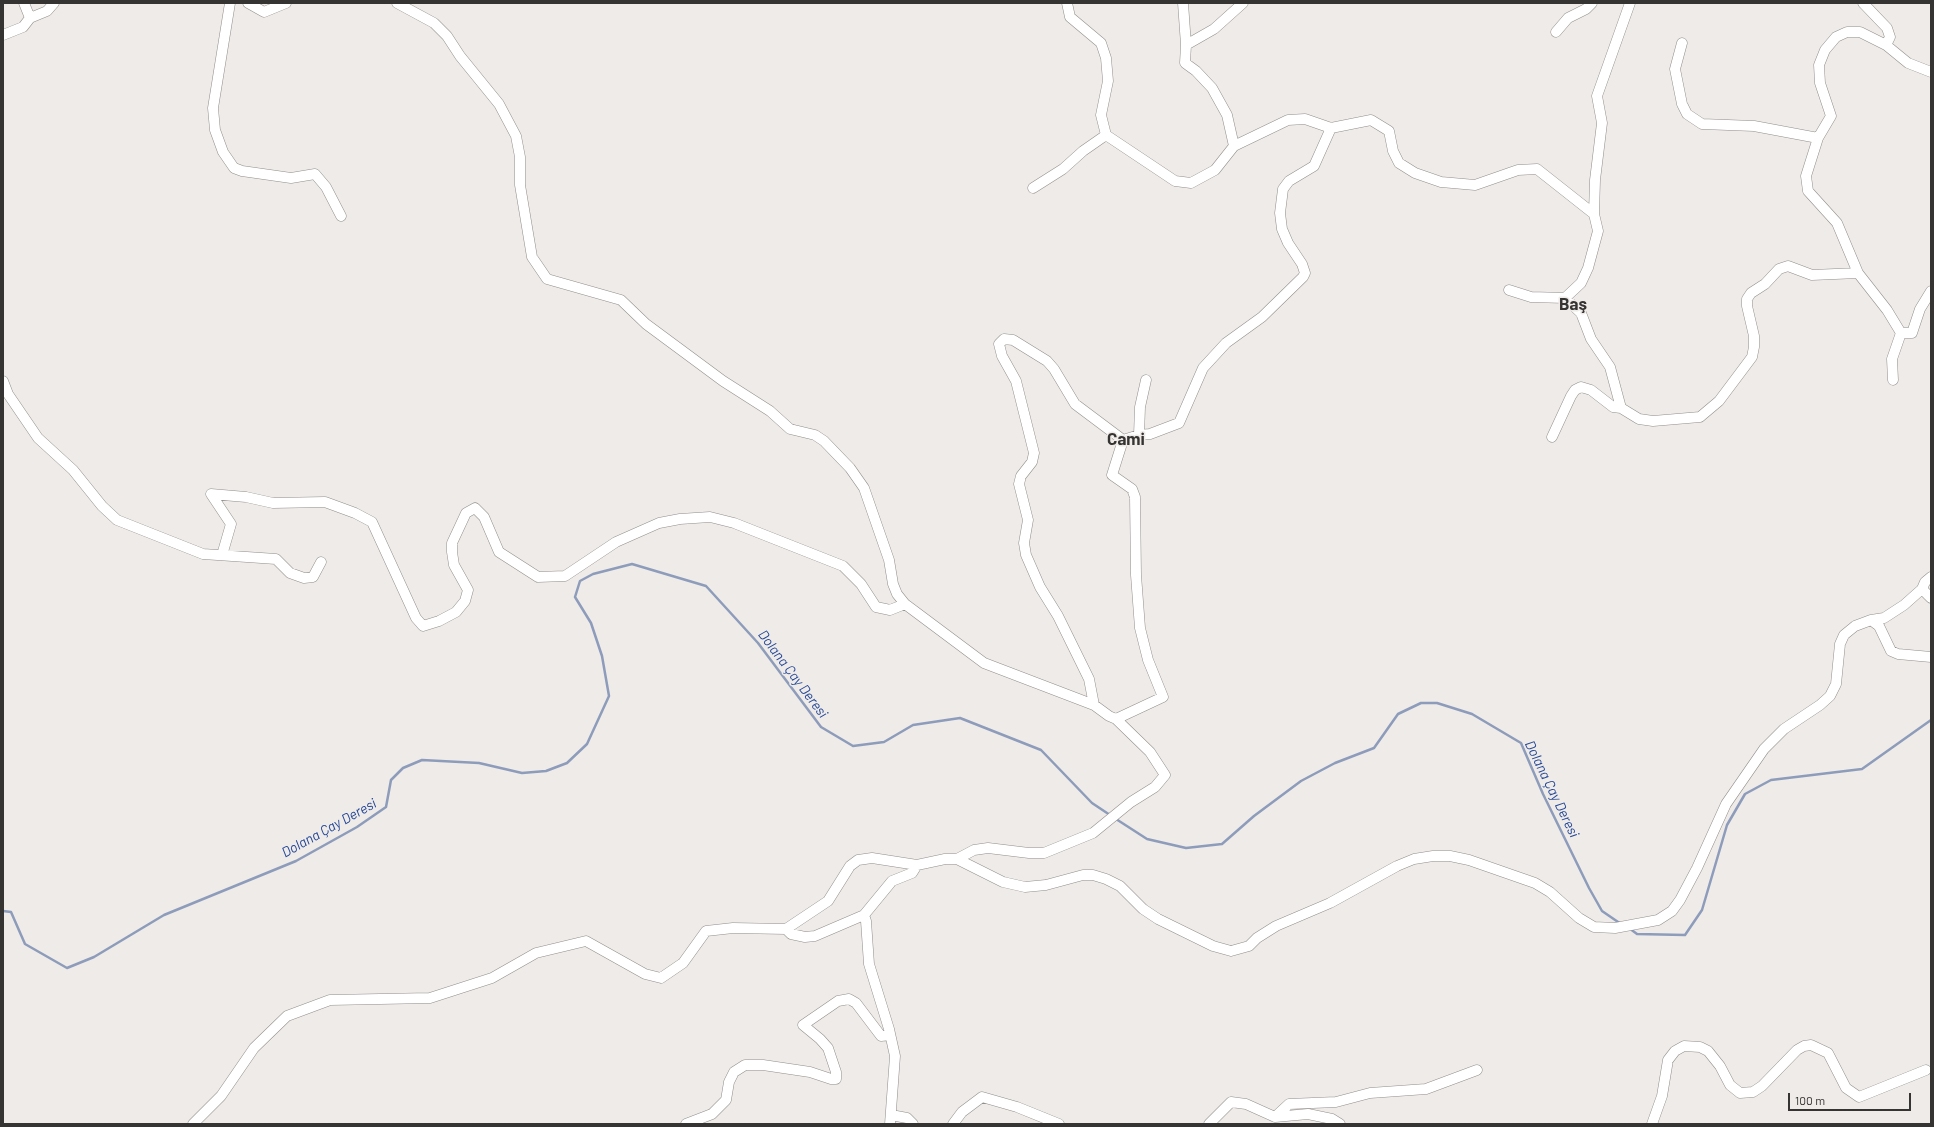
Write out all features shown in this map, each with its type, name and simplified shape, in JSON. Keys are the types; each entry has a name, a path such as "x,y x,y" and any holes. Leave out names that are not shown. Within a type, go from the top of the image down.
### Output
{"street":[{"path":"24,3 30,18"},
{"path":"3,35 23,27 30,18 47,11 54,3"},
{"path":"230,3 213,108 214,130 223,152 234,168 242,171 291,178 315,174 326,187 341,216"},
{"path":"248,3 264,12 286,3"},
{"path":"397,3 434,23 447,36 460,56 500,104 516,136 520,157 520,185 532,257 547,279 621,300 646,324 723,381 770,411 790,429 815,435 824,441 850,468 864,488 889,560 893,584 897,594 905,604 984,663 1094,704 1116,719 1150,752 1165,775 1155,786 1093,833 1044,852 1029,853 988,848 974,850 957,859"},
{"path":"1067,3 1070,17 1101,43 1106,58 1108,81 1101,116 1106,135 1175,181 1191,183 1216,170 1234,146 1288,120 1305,119 1331,128 1371,120 1388,131 1393,151 1400,163 1415,173 1441,182 1475,185 1518,170 1537,169 1594,214"},
{"path":"1183,3 1186,45 1185,63 1196,71 1212,88 1227,115 1234,146"},
{"path":"1186,45 1214,29 1243,3"},
{"path":"1556,32 1568,18 1592,3"},
{"path":"1565,298 1581,283 1588,268 1598,231 1594,214 1595,180 1602,123 1597,96 1630,3"},
{"path":"1863,3 1887,28 1890,37 1886,45"},
{"path":"1901,333 1887,310 1858,273 1838,223 1808,191 1806,176 1818,138 1831,116 1820,83 1819,65 1825,50 1836,37 1847,32 1860,32 1886,45 1908,63 1931,72"},
{"path":"1682,43 1675,69 1682,104 1687,114 1702,124 1754,126 1818,138"},
{"path":"1123,440 1139,435 1150,434 1179,423 1203,368 1226,343 1262,317 1303,277 1305,273 1302,264 1288,243 1282,229 1280,213 1283,189 1289,181 1314,166 1331,128"},
{"path":"1033,188 1063,169 1083,151 1106,135"},
{"path":"1552,437 1571,396 1578,388 1584,387 1613,407 1621,408 1639,419 1653,421 1700,417 1719,402 1752,357 1754,336 1747,306 1747,299 1751,293 1765,284 1779,269 1788,266 1812,275 1858,273"},
{"path":"1509,290 1531,297 1565,298 1581,313 1591,338 1610,367 1621,408"},
{"path":"1901,333 1912,333 1920,309 1931,291"},
{"path":"1893,380 1892,359 1901,333"},
{"path":"1094,704 1089,679 1058,616 1040,587 1026,555 1024,543 1028,520 1019,484 1021,476 1032,462 1034,453 1016,381 1002,356 999,344 1004,339 1013,340 1047,362 1054,369 1075,404 1123,440"},
{"path":"1139,435 1140,407 1146,380"},
{"path":"3,381 8,394 38,438 54,455 73,470 102,506 117,520 203,554 276,559 290,573 304,578 313,577 321,562"},
{"path":"1116,719 1162,697 1148,660 1140,628 1136,575 1135,497 1132,489 1112,475 1123,440"},
{"path":"222,555 231,524 210,494 246,497 273,503 325,502 355,512 372,522 416,618 423,626 438,621 456,612 465,601 468,590 454,565 452,543 466,513 475,508 484,517 499,552 538,577 565,576 616,542 658,523 680,519 710,517 734,523 843,566 862,584 876,607 890,610 905,604"},
{"path":"193,1124 221,1096 254,1048 288,1016 330,1000 430,998 492,978 536,953 586,941 645,974 662,978 683,963 706,931 733,928 786,929 828,901 850,866 858,860 872,858 918,865 945,859 957,859 1003,882 1025,887 1046,885 1083,875 1106,879 1120,886 1143,909 1158,919 1213,946 1231,951 1249,946 1257,938 1276,926 1330,903 1397,866 1414,859 1433,856 1450,856 1469,860 1535,883 1550,892 1579,918 1594,927 1618,927 1658,920 1672,911 1697,868 1726,804 1764,749 1784,729 1830,696 1836,684 1840,644 1844,635 1855,626 1871,620 1884,618 1904,605 1922,589 1931,577"},
{"path":"1922,589 1931,598"},
{"path":"1871,620 1879,626 1891,651 1898,654 1931,657"},
{"path":"786,929 791,934 805,937 815,936 864,915 892,881 912,873 918,865"},
{"path":"864,915 866,921 869,964 895,1056 890,1120 907,1118 913,1124"},
{"path":"686,1124 712,1114 726,1100 729,1082 734,1072 745,1065 763,1065 810,1072 831,1079 836,1079 836,1072 828,1048 820,1038 803,1025 838,1002 849,999 856,1003 881,1036 890,1035"},
{"path":"1652,1124 1662,1096 1668,1060 1675,1051 1684,1046 1700,1047 1708,1051 1720,1066 1730,1085 1740,1093 1753,1092 1762,1086 1797,1050 1804,1046 1811,1045 1828,1053 1846,1088 1859,1097 1926,1070"},
{"path":"1275,1117 1289,1104 1336,1102 1370,1093 1426,1089 1477,1070"},
{"path":"953,1124 962,1112 982,1098 1018,1107 1059,1124"},
{"path":"1209,1124 1231,1102 1246,1104 1275,1117 1308,1114 1332,1119 1340,1124"}],"waterway":[{"name":"Dolana Çay Deresi","path":"3,911 11,912 25,944 67,968 94,957 164,915 296,861 357,827 386,807 391,780 403,768 422,760 479,763 522,773 546,771 567,763 587,744 609,696 602,656 591,623 575,597 580,581 593,574 632,564 706,586 758,643 821,727 853,746 884,742 913,725 960,718 1041,750 1092,803 1110,815"},
{"name":"Dolana Çay Deresi","path":"1116,819 1147,839 1186,848 1222,844 1254,816 1301,781 1335,763 1374,748 1398,714 1421,703 1437,703 1472,714 1521,743 1543,794 1589,888 1602,911 1621,924"},
{"name":"Dolana Çay Deresi","path":"1629,928 1637,934 1685,935 1702,910 1727,825 1745,794 1771,780 1862,769 1931,720"}],"district":[{"name":"Baş","path":"1573,304"},
{"name":"Cami","path":"1126,439"}]}
